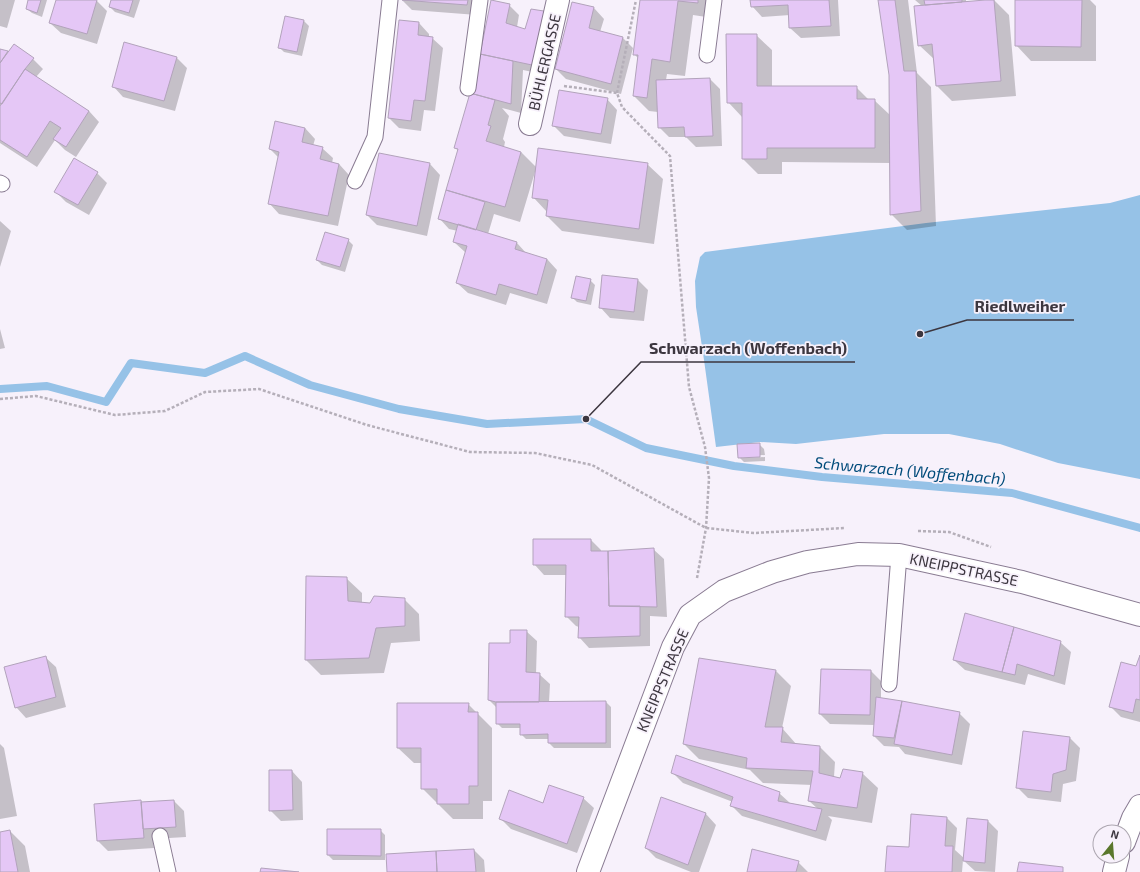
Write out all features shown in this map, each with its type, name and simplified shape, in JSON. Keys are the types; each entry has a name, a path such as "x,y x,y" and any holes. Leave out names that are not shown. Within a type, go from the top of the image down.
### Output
{"street":[{"name":"BÜHLERGASSE","path":"530,124 558,0"},
{"name":"KNEIPPSTRASSE","path":"588,872 673,647 690,615 724,591 779,570 807,562 858,554 899,555 1022,582 1140,615"},
{"path":"1132,824 1140,806"}],"lane":[{"path":"355,181 375,137 390,0"},
{"path":"468,88 480,0"},
{"path":"707,55 714,0"},
{"path":"890,684 899,555"},
{"path":"160,836 168,872"}],"path":[{"path":"636,0 617,94 622,107 670,156 689,387 705,448 709,478 706,528 690,615"},
{"path":"540,83 617,94"},
{"path":"0,399 36,396 115,415 165,412 205,392 259,389 367,425 470,452 535,453 592,465 706,528 754,533 837,528 852,529"},
{"path":"912,531 949,532 993,548"}],"water":[{"path":"1140,195 1140,479 1058,463 1000,444 949,434 884,434 796,444 760,442 716,447 696,307 695,281 700,257 705,252 926,223 1110,203"}],"building":[{"path":"28,0 41,0 37,13 26,9"},
{"path":"56,0 97,0 87,34 49,23"},
{"path":"111,0 133,0 129,13 109,7"},
{"path":"402,0 468,0 467,5"},
{"path":"491,0 510,4 506,23 525,29 531,9 550,12 532,65 480,54"},
{"path":"640,0 698,0 698,3 678,1 670,62 652,59 647,98 633,96 638,55 633,55"},
{"path":"750,0 829,0 831,26 789,28 788,5 751,7"},
{"path":"878,0 895,0 904,71 916,71 921,211 890,215 889,75"},
{"path":"924,0 962,0 962,2 925,5"},
{"path":"994,0 1001,81 936,86 932,44 918,46 914,6"},
{"path":"1015,0 1082,0 1081,47 1015,46"},
{"path":"572,2 594,7 589,28 623,37 611,84 555,69"},
{"path":"285,16 304,20 297,52 278,48"},
{"path":"399,20 419,22 418,35 433,37 425,101 414,100 411,121 388,118"},
{"path":"726,34 757,34 757,86 857,86 857,99 875,99 875,148 767,148 767,159 742,159 742,103 727,103"},
{"path":"124,42 177,57 164,101 112,87"},
{"path":"14,44 34,58 2,104 0,103 0,63"},
{"path":"0,49 8,51 0,63"},
{"path":"480,54 513,61 511,104 470,93"},
{"path":"25,69 89,111 66,147 53,139 61,128 50,121 27,157 0,140 0,106"},
{"path":"710,78 713,136 685,137 684,127 658,128 656,80"},
{"path":"559,90 608,98 601,134 552,126"},
{"path":"470,93 495,100 488,125 491,126 486,141 521,152 505,207 446,190 458,149 454,148"},
{"path":"275,121 305,128 302,142 323,147 320,159 339,164 328,216 268,204 279,152 269,149"},
{"path":"538,148 648,163 639,229 546,216 548,200 532,198"},
{"path":"379,153 430,163 417,226 366,215"},
{"path":"74,158 98,172 78,205 54,192"},
{"path":"446,190 485,202 476,230 438,219"},
{"path":"458,224 517,242 515,249 547,259 537,295 499,284 496,295 456,283 467,246 453,242"},
{"path":"325,232 349,239 340,267 316,260"},
{"path":"602,275 638,279 634,312 599,308"},
{"path":"576,276 591,279 586,301 571,298"},
{"path":"760,443 760,457 738,458 737,444"},
{"path":"533,539 591,539 591,551 608,551 609,606 640,606 640,636 578,638 579,617 565,617 566,565 533,565"},
{"path":"654,548 657,607 609,606 608,551"},
{"path":"306,576 347,577 348,601 370,603 374,596 405,598 405,626 376,628 369,658 305,660"},
{"path":"965,613 1014,627 1002,672 953,660"},
{"path":"1014,627 1061,641 1054,676 1017,664 1015,675 1002,672"},
{"path":"510,630 527,630 526,672 540,673 539,702 496,702 488,700 489,643 510,643"},
{"path":"1140,655 1140,700 1136,699 1133,713 1109,707 1121,662 1136,666"},
{"path":"46,656 56,697 15,708 4,667"},
{"path":"699,658 776,670 765,727 783,727 781,742 820,746 819,773 840,778 843,769 863,772 857,808 808,801 813,771 746,768 747,758 683,744"},
{"path":"821,669 871,670 870,715 819,714"},
{"path":"876,697 902,701 894,738 873,736"},
{"path":"606,701 606,743 548,743 548,734 520,735 520,724 496,724 496,702"},
{"path":"902,701 960,712 952,755 894,744"},
{"path":"397,703 469,703 468,712 478,712 478,786 469,786 469,804 437,804 437,789 421,789 421,748 397,748"},
{"path":"1023,731 1070,737 1066,770 1053,774 1051,792 1016,788"},
{"path":"676,755 780,792 778,801 822,809 816,831 730,806 733,797 671,773"},
{"path":"269,770 292,770 293,810 269,811"},
{"path":"549,785 584,797 567,844 499,819 509,790 543,803"},
{"path":"661,797 706,813 688,865 645,848"},
{"path":"141,800 144,838 97,841 94,804"},
{"path":"174,800 176,827 143,829 141,802"},
{"path":"911,814 947,817 945,846 953,846 952,872 885,872 887,846 909,847"},
{"path":"967,818 988,820 985,863 963,861"},
{"path":"327,829 381,829 381,856 327,855"},
{"path":"10,830 18,872 0,872 0,832"},
{"path":"474,849 476,872 437,872 436,851"},
{"path":"752,849 799,861 796,872 747,872"},
{"path":"436,851 437,872 387,872 386,854"},
{"path":"1019,862 1063,867 1063,872 1017,872"},
{"path":"261,868 299,872 260,872"}],"waterway":[{"name":"Schwarzach (Woffenbach)","path":"0,389 47,386 106,402 131,363 205,373 245,356 310,385 399,409 487,424 586,419 646,448 734,466 822,477 1012,493 1140,528"}],"place":[{"name":"Riedlweiher","path":"920,334"},
{"name":"Schwarzach (Woffenbach)","path":"586,419"}]}
